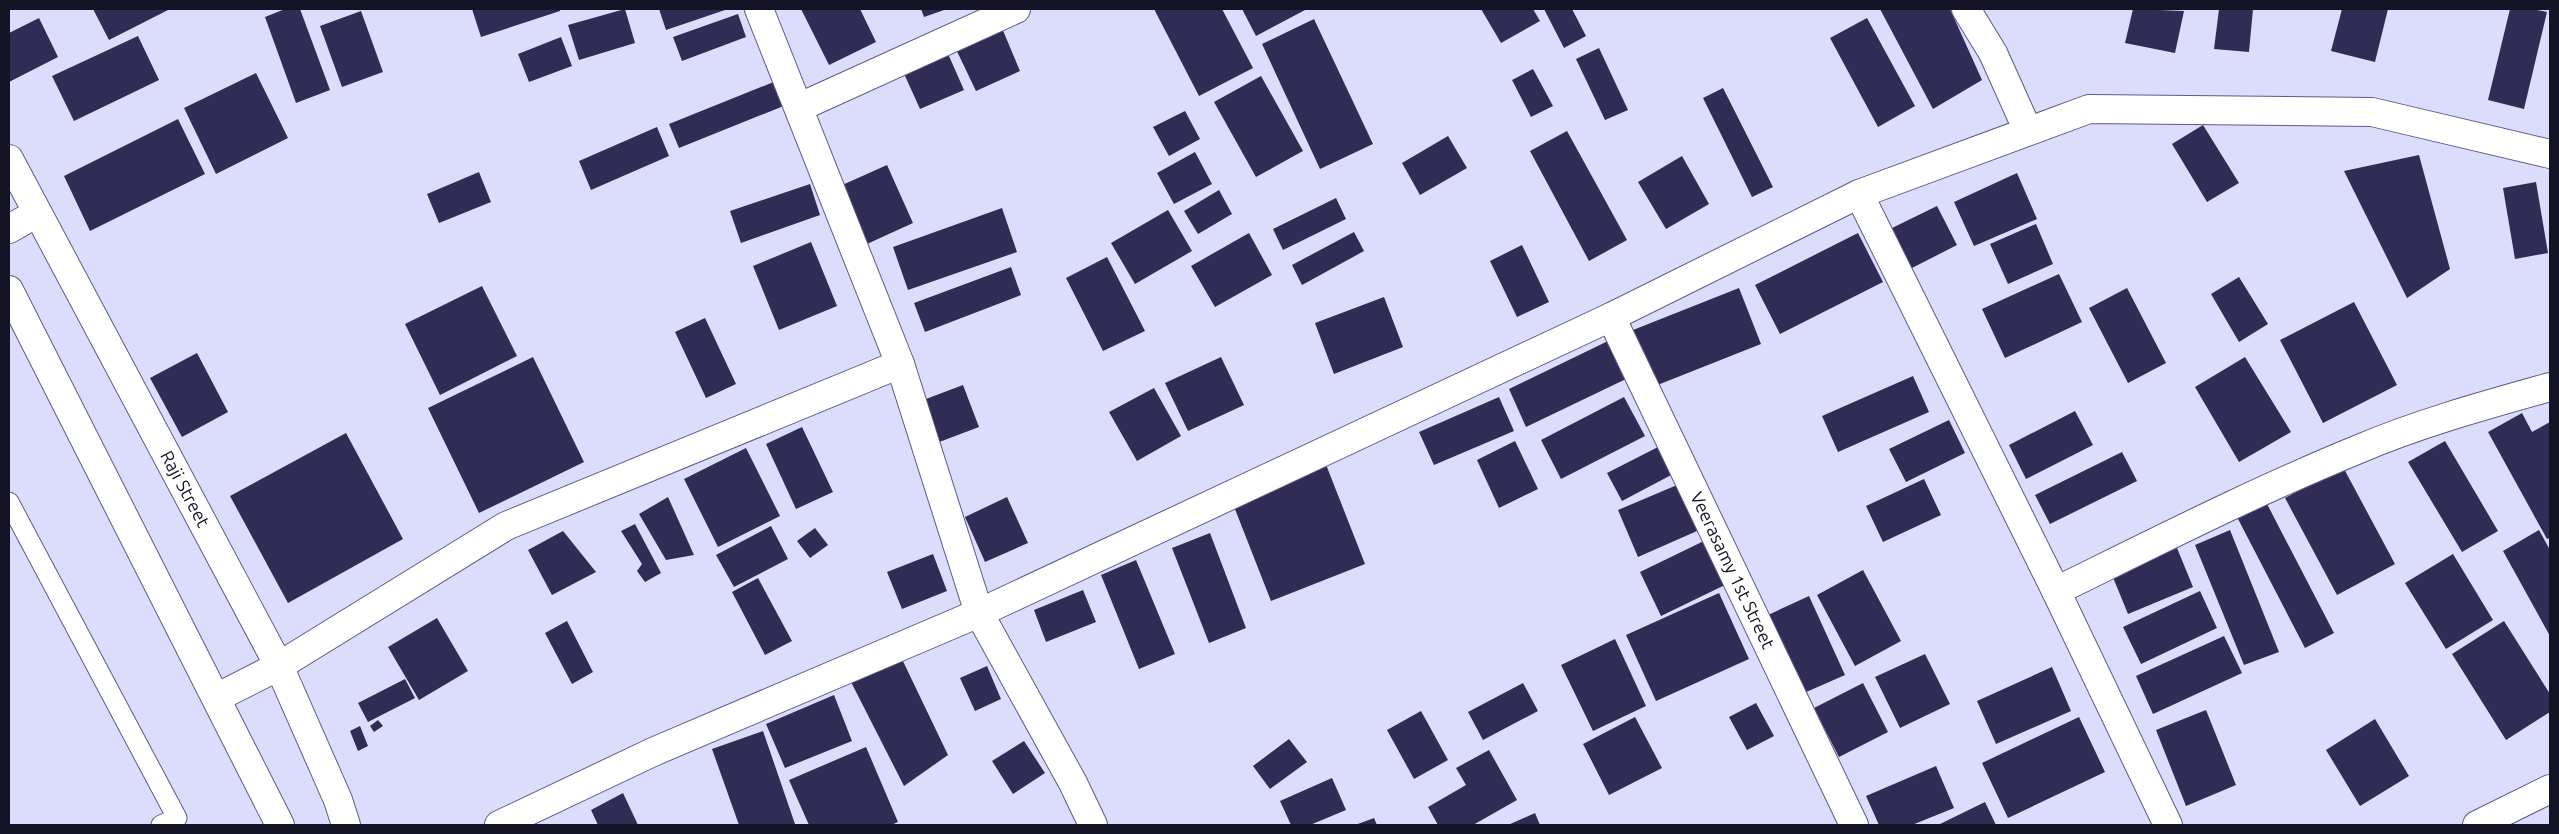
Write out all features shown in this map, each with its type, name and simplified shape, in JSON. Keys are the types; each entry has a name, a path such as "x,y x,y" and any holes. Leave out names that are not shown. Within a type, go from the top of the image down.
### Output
{"street":[{"path":"759,9 800,107 900,364 979,613 1073,783 1093,825"},
{"path":"800,107 1016,9"},
{"path":"1966,9 1993,53 2028,132"},
{"path":"499,825 653,752 979,613 1611,317 1859,194 2089,109 2372,112 2550,154"},
{"name":"Raji Street","path":"9,159 279,666 338,800 346,825"},
{"path":"1859,194 2056,591 2168,825"},
{"path":"9,229 37,214"},
{"path":"9,290 280,825"},
{"name":"Veerasamy 1st Street","path":"1611,317 1854,825"},
{"path":"216,698 279,666 506,526 900,364"},
{"path":"2056,591 2239,502 2360,448 2485,406 2550,387"},
{"path":"2478,825 2550,789"}],"lane":[{"path":"9,502 177,818 161,825"}],"building":[{"path":"93,9 170,9 109,40"},
{"path":"285,9 300,9 330,90 296,103 265,17"},
{"path":"472,9 560,9 560,11 481,37"},
{"path":"625,9 635,43 579,60 568,25"},
{"path":"659,9 728,9 666,30"},
{"path":"801,9 860,9 876,42 829,65"},
{"path":"921,9 947,9 924,17"},
{"path":"1154,9 1222,9 1253,68 1199,96"},
{"path":"1242,9 1307,9 1256,36"},
{"path":"1481,9 1533,9 1540,21 1501,43"},
{"path":"1544,9 1572,9 1586,36 1564,48"},
{"path":"1880,9 1950,9 1982,80 1933,109"},
{"path":"2133,9 2184,11 2175,53 2125,43"},
{"path":"2219,9 2253,9 2249,52 2214,49"},
{"path":"2342,9 2388,9 2375,62 2331,51"},
{"path":"2510,9 2532,9 2547,12 2524,109 2488,100"},
{"path":"361,11 383,72 342,87 320,26"},
{"path":"738,14 746,37 682,61 673,37"},
{"path":"39,18 58,57 9,82 9,33"},
{"path":"1867,18 1915,106 1878,127 1830,38"},
{"path":"1314,19 1373,144 1320,169 1262,44"},
{"path":"999,21 1020,71 976,91 953,43"},
{"path":"138,36 159,80 74,121 52,76"},
{"path":"561,37 572,66 529,82 518,54"},
{"path":"945,47 964,90 920,109 901,67"},
{"path":"1599,48 1628,110 1605,120 1576,59"},
{"path":"1533,69 1553,106 1531,117 1512,80"},
{"path":"256,73 288,138 216,174 184,108"},
{"path":"1261,76 1303,151 1256,177 1214,102"},
{"path":"781,79 791,103 679,148 669,124"},
{"path":"1723,88 1773,187 1752,197 1703,98"},
{"path":"1185,111 1200,139 1169,156 1153,127"},
{"path":"178,119 205,174 90,231 64,176"},
{"path":"2203,125 2239,183 2207,202 2172,144"},
{"path":"657,127 669,156 591,190 579,161"},
{"path":"1567,131 1627,240 1589,261 1530,151"},
{"path":"1448,136 1467,168 1420,195 1402,163"},
{"path":"1195,152 1212,184 1174,204 1157,173"},
{"path":"2419,155 2450,269 2407,298 2344,171"},
{"path":"1682,156 1709,204 1666,229 1638,182"},
{"path":"887,165 913,223 867,244 840,186"},
{"path":"479,172 491,202 439,223 427,194"},
{"path":"2017,173 2037,219 1974,246 1954,202"},
{"path":"2536,182 2548,253 2515,259 2503,188"},
{"path":"810,184 820,215 741,243 730,211"},
{"path":"1219,190 1232,214 1198,234 1184,211"},
{"path":"1336,198 1346,219 1283,250 1273,229"},
{"path":"1937,206 1957,245 1910,269 1890,229"},
{"path":"1002,208 1017,252 908,290 893,247"},
{"path":"1168,210 1192,251 1135,284 1111,243"},
{"path":"2036,224 2053,264 2008,284 1990,244"},
{"path":"1354,232 1364,251 1302,285 1292,265"},
{"path":"1249,233 1272,275 1215,307 1191,266"},
{"path":"1858,233 1883,282 1780,334 1755,285"},
{"path":"811,242 837,306 779,330 753,266"},
{"path":"1522,245 1549,302 1517,317 1490,261"},
{"path":"1107,257 1145,331 1103,351 1066,278"},
{"path":"1011,267 1021,295 925,332 914,303"},
{"path":"2059,274 2082,322 2005,358 1982,309"},
{"path":"2239,277 2268,324 2239,342 2211,294"},
{"path":"482,286 517,356 440,395 405,324"},
{"path":"1739,288 1761,344 1655,386 1633,330"},
{"path":"2127,288 2166,363 2128,383 2089,308"},
{"path":"1384,297 1403,347 1334,374 1315,323"},
{"path":"2354,302 2397,385 2323,423 2280,340"},
{"path":"705,318 736,384 706,398 675,332"},
{"path":"1608,341 1626,379 1526,427 1509,389"},
{"path":"197,353 228,412 182,437 150,378"},
{"path":"533,357 584,462 479,513 428,408"},
{"path":"1221,357 1244,405 1188,431 1165,383"},
{"path":"2245,357 2291,432 2239,462 2195,387"},
{"path":"1913,376 1929,412 1838,452 1822,416"},
{"path":"963,385 979,427 934,444 918,402"},
{"path":"1154,388 1181,436 1137,461 1109,412"},
{"path":"1499,397 1514,431 1434,465 1419,432"},
{"path":"1624,397 1645,436 1561,479 1541,440"},
{"path":"2075,411 2093,445 2026,479 2009,445"},
{"path":"2522,413 2532,432 2550,422 2550,538 2547,539 2488,432"},
{"path":"1949,420 1965,453 1906,482 1889,449"},
{"path":"802,427 833,492 796,509 766,444"},
{"path":"346,433 403,539 288,603 230,496"},
{"path":"1515,441 1538,489 1499,508 1477,460"},
{"path":"2445,441 2498,531 2462,552 2408,462"},
{"path":"1660,446 1675,473 1622,501 1607,473"},
{"path":"746,448 780,516 718,547 684,479"},
{"path":"2122,452 2137,481 2050,524 2035,495"},
{"path":"1325,462 1365,564 1271,601 1231,499"},
{"path":"2343,467 2395,564 2337,595 2285,498"},
{"path":"1924,479 1941,515 1883,542 1866,506"},
{"path":"1677,485 1697,531 1638,557 1618,510"},
{"path":"668,497 694,555 666,560 639,514"},
{"path":"1007,497 1028,543 985,562 965,517"},
{"path":"2266,502 2334,633 2305,648 2237,517"},
{"path":"635,524 661,573 645,582 637,571 642,564 621,531"},
{"path":"771,526 788,559 734,587 716,555"},
{"path":"815,528 828,545 810,558 797,541"},
{"path":"2230,530 2279,652 2244,665 2195,545"},
{"path":"2539,530 2550,550 2550,636 2503,551"},
{"path":"563,531 596,572 552,595 528,550"},
{"path":"1210,533 1246,628 1209,643 1172,548"},
{"path":"1708,539 1729,583 1661,616 1640,572"},
{"path":"2177,548 2193,587 2128,614 2112,575"},
{"path":"933,554 947,591 902,609 887,572"},
{"path":"2453,554 2493,620 2446,649 2405,583"},
{"path":"1136,560 1175,654 1139,669 1101,575"},
{"path":"1863,570 1901,641 1855,666 1817,595"},
{"path":"758,578 792,641 765,655 732,592"},
{"path":"1083,590 1096,622 1046,642 1034,610"},
{"path":"2200,591 2217,628 2141,664 2123,627"},
{"path":"1719,593 1749,659 1656,701 1626,635"},
{"path":"1809,596 1845,675 1804,693 1768,615"},
{"path":"437,618 468,671 419,700 388,647"},
{"path":"567,621 593,672 572,684 545,633"},
{"path":"2504,621 2550,694 2550,712 2506,740 2452,654"},
{"path":"2224,636 2242,673 2153,714 2136,676"},
{"path":"1615,639 1646,706 1593,731 1561,665"},
{"path":"1925,654 1950,704 1900,728 1875,677"},
{"path":"900,655 948,755 904,786 850,680"},
{"path":"987,666 1001,699 975,711 960,678"},
{"path":"2052,667 2071,711 1996,744 1977,701"},
{"path":"405,679 415,698 368,722 358,703"},
{"path":"1523,683 1538,711 1483,740 1468,712"},
{"path":"1863,683 1888,732 1839,757 1814,708"},
{"path":"834,695 852,741 785,768 766,724"},
{"path":"1756,703 1774,736 1747,750 1729,717"},
{"path":"2206,710 2236,785 2186,806 2156,730"},
{"path":"1421,711 1448,760 1414,779 1387,730"},
{"path":"1635,717 1662,768 1609,795 1583,744"},
{"path":"2079,717 2105,772 2008,818 1982,763"},
{"path":"2375,719 2409,776 2360,806 2326,750"},
{"path":"378,720 383,726 374,732 370,726"},
{"path":"360,726 368,746 358,751 350,731"},
{"path":"763,731 795,824 792,825 739,825 712,749"},
{"path":"1289,739 1307,762 1270,789 1253,766"},
{"path":"1024,741 1045,773 1013,794 992,761"},
{"path":"866,747 898,822 891,825 809,825 789,780"},
{"path":"1489,750 1517,800 1473,825 1438,825 1428,807 1466,785 1456,768"},
{"path":"1936,766 1954,808 1912,825 1879,825 1866,796"},
{"path":"1332,778 1346,810 1310,825 1291,825 1280,801"},
{"path":"623,793 638,825 598,825 591,810"},
{"path":"1985,802 1996,825 1938,825"},
{"path":"1535,813 1540,825 1508,825"},
{"path":"1374,818 1377,825 1355,825"}]}
